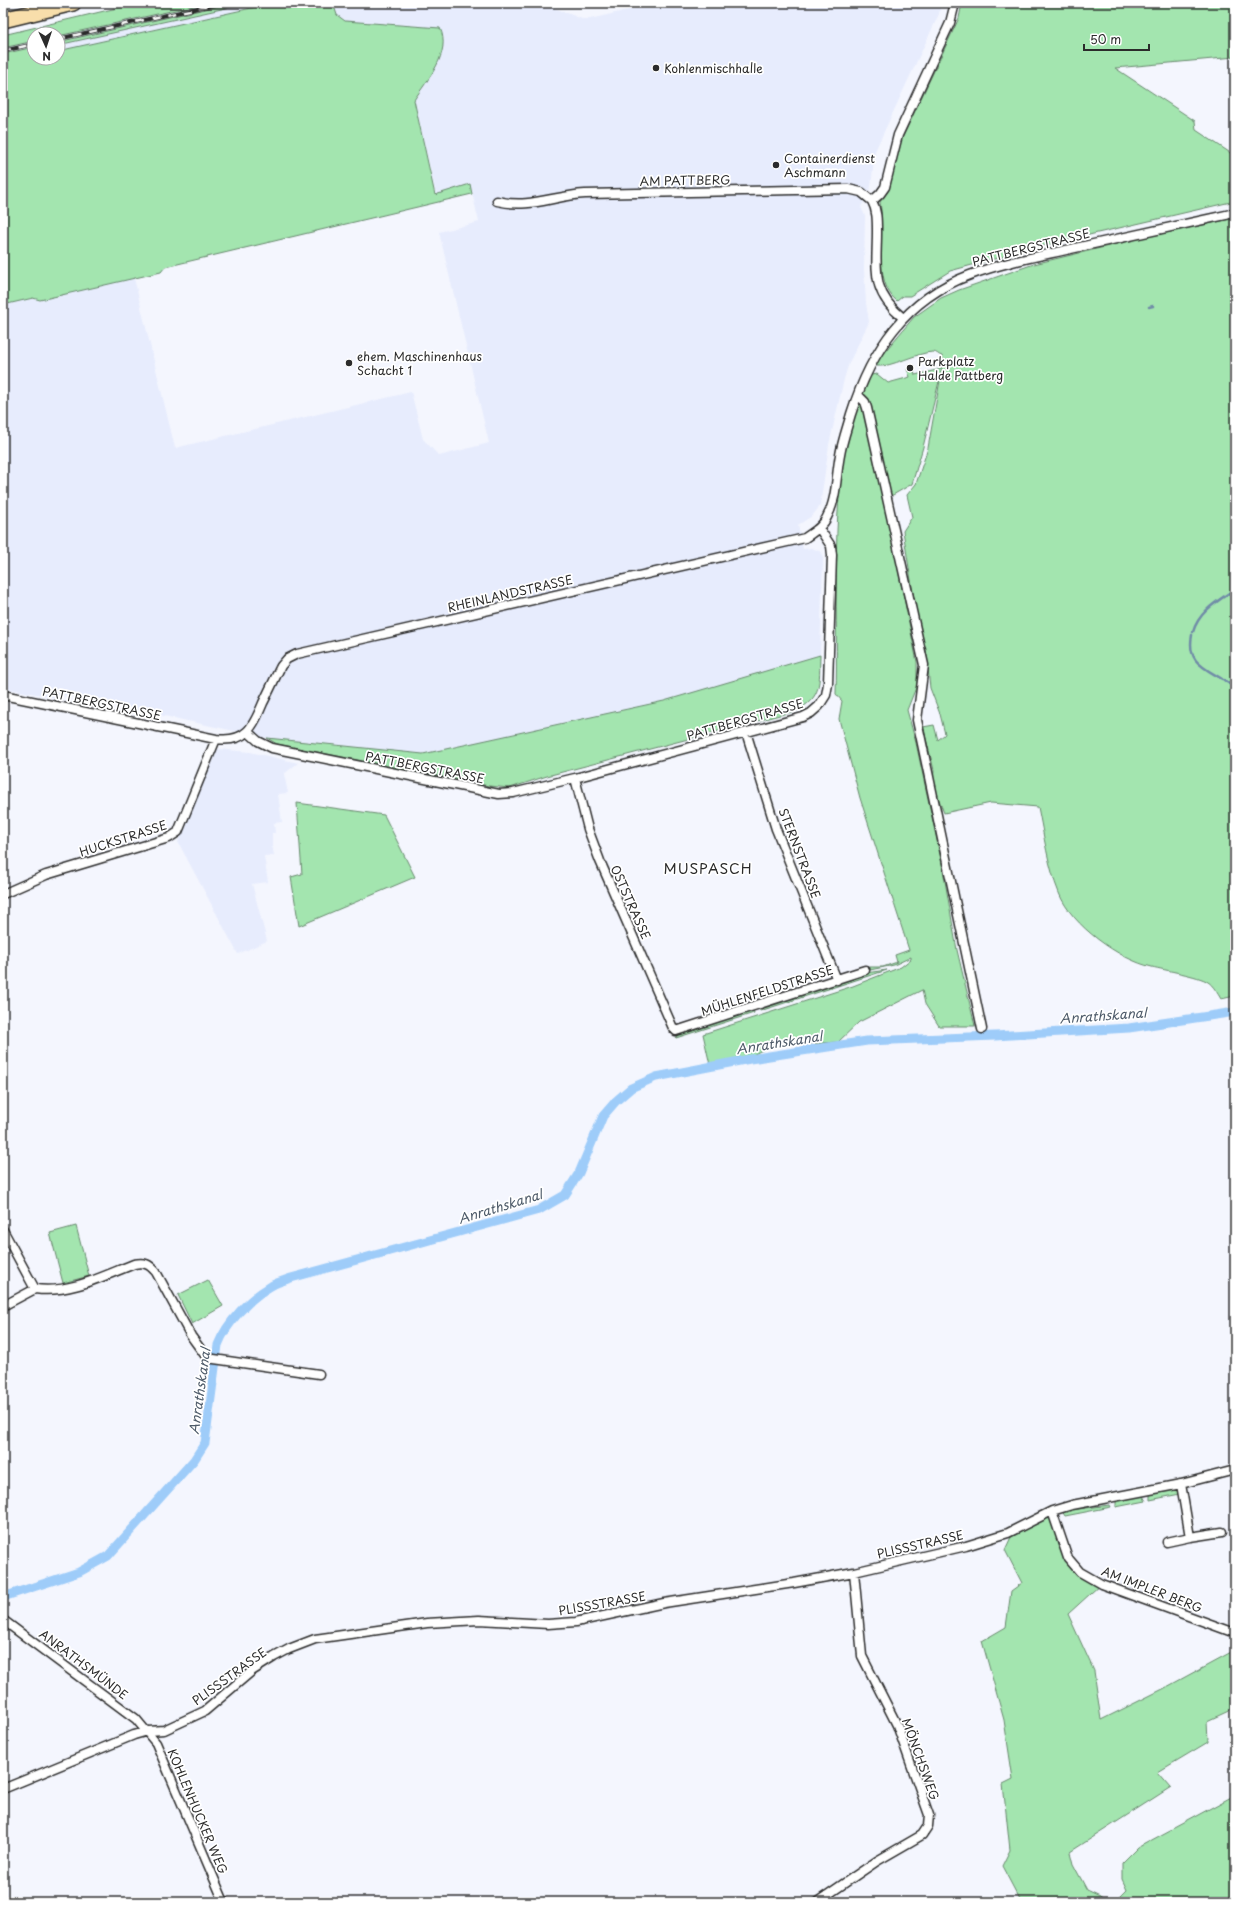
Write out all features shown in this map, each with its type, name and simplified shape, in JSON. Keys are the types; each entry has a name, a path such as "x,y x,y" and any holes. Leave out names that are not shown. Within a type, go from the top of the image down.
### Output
{"highway":[{"path":"3,20 73,3"}],"street":[{"path":"903,318 887,304 879,287 876,268 877,218 875,206 872,201 885,187 898,135 950,23 955,3"},
{"name":"AM PATTBERG","path":"497,201 524,205 562,196 585,194 848,189 861,192 872,201"},
{"name":"PATTBERGSTRASSE","path":"3,695 216,739 237,738 248,732 258,741 272,748 498,794 513,793 575,778 811,713 819,706 826,695 829,670 832,555 831,546 819,528 827,518 832,502 840,454 866,373 875,356 903,318 938,291 969,275 1008,263 1235,212"},
{"path":"858,395 865,402 867,408 924,665 917,720 982,1030"},
{"name":"RHEINLANDSTRASSE","path":"248,732 255,722 280,666 287,659 297,654 791,542 805,538 819,528"},
{"name":"STERNSTRASSE","path":"746,732 776,829 837,980"},
{"name":"HUCKSTRASSE","path":"3,894 46,874 169,838 178,832 216,739"},
{"name":"OSTSTRASSE","path":"575,778 588,829 600,861 673,1028 676,1031"},
{"name":"MÜHLENFELDSTRASSE","path":"676,1031 865,970"},
{"path":"3,1230 35,1289"},
{"path":"3,1306 35,1289 57,1290 81,1284 142,1262 149,1264 156,1272 191,1336 205,1356 211,1359 223,1361 320,1374"},
{"name":"PLISSSTRASSE","path":"3,1789 148,1731 164,1730 205,1711 252,1671 289,1649 316,1639 427,1623 479,1620 548,1624 576,1622 664,1603 854,1572 984,1541 1008,1533 1052,1511 1072,1505 1182,1484 1235,1470"},
{"path":"1182,1484 1190,1537"},
{"name":"AM IMPLER BERG","path":"1052,1511 1068,1558 1080,1572 1101,1584 1235,1633"},
{"path":"1167,1542 1222,1532"},
{"name":"MÖNCHSWEG","path":"817,1902 877,1861 922,1835 928,1826 929,1814 897,1725 862,1656 854,1572"},
{"name":"ANRATHSMÜNDE","path":"3,1620 136,1719 148,1731"},
{"name":"KOHLENHUCKER WEG","path":"148,1731 156,1743 224,1902"}],"shaded area":[{"path":"207,3 233,3 66,40 66,34"},
{"path":"249,3 274,3 66,49 66,43"},
{"path":"333,3 553,3 552,7 582,19 590,19 658,3 941,3 939,14 875,151 871,186 861,207 865,216 864,269 866,303 869,322 849,363 844,379 829,445 820,506 812,516 798,525 803,549 812,548 821,552 823,558 820,655 664,701 423,754 267,738 66,695 53,697 3,688 3,305 33,298 40,300 134,278 175,448 411,392 423,439 439,456 489,443 439,232 479,222 470,184 436,195 414,100 431,75 442,52 444,37 419,26 345,21 337,15"},
{"path":"26,43 26,49 3,54 3,48"},
{"path":"217,749 250,752 298,763 284,774 288,793 278,794 282,822 274,823 275,833 272,833 272,845 274,855 264,856 268,882 252,884 267,941 238,954 178,842"}],"green space":[{"path":"138,3 207,3 66,34 66,26 41,26"},
{"path":"232,3 249,3 66,43 66,40"},
{"path":"274,3 333,3 337,15 345,21 440,28 443,37 443,47 440,56 431,75 414,100 435,195 470,184 472,194 165,267 161,272 40,300 33,298 3,305 3,54 26,49 26,66 66,66 66,49"},
{"path":"962,3 1235,3 1235,57 1115,68 1195,121 1196,130 1235,156 1235,201 1046,245 950,271 910,296 903,296 897,301 889,292 884,281 881,254 880,202 888,191 900,143 959,18"},
{"path":"26,30 26,43 3,48 3,35"},
{"path":"1235,218 1235,996 1221,999 1212,985 1204,980 1190,975 1139,963 1112,949 1085,929 1065,905 1055,883 1049,862 1038,807 991,803 944,813 933,784 934,770 923,727 934,725 938,740 945,734 940,714 930,688 926,649 918,623 903,531 912,517 907,495 916,484 928,448 942,369 923,447 912,484 884,500 917,662 917,685 907,710 916,743 942,864 957,950 975,1026 939,1026 925,1004 922,990 859,1022 838,1042 804,1044 775,1043 749,1057 710,1065 703,1034 853,986 901,967 911,959 911,957 894,965 870,970 870,967 883,967 897,962 895,955 909,950 860,798 839,719 842,701 836,694 836,548 840,490 847,439 858,406 871,375 877,374 888,383 910,377 907,369 913,368 915,375 941,369 944,361 942,356 936,352 933,352 920,354 889,365 877,366 876,362 914,317 941,298 959,290 1034,264 1146,237"},
{"path":"820,655 818,689 811,701 795,711 547,776 510,788 489,786 277,744 267,738 423,754 664,701"},
{"path":"297,803 384,815 415,877 299,926 291,877 302,874"},
{"path":"887,970 760,1011 759,1008 858,974"},
{"path":"753,1010 754,1013 676,1038 679,1034"},
{"path":"76,1226 89,1276 63,1283 50,1233"},
{"path":"208,1280 223,1306 192,1324 178,1295"},
{"path":"1175,1489 1178,1490 1180,1494 1150,1500 1150,1494"},
{"path":"1143,1496 1146,1501 1116,1507 1116,1500"},
{"path":"1110,1505 1111,1507 1065,1516 1062,1511"},
{"path":"1052,1511 1068,1558 1101,1584 1068,1614 1094,1671 1101,1720 1163,1689 1235,1650 1235,1708 1207,1721 1208,1742 1158,1772 1171,1787 1070,1852 1073,1864 1087,1890 1113,1902 1021,1902 1002,1866 1010,1850 1003,1784 1013,1779 1004,1720 982,1641 1006,1627 1011,1591 1022,1583 1005,1550 1011,1537"},
{"path":"1235,1795 1235,1902 1115,1902 1127,1890 1122,1879 1122,1863 1137,1848"}],"waterway":[{"path":"1149,307 1153,306"},
{"path":"1193,632 1204,612 1235,589"},
{"path":"1192,635 1192,651 1197,662 1222,679"},
{"path":"1224,680 1235,688"},
{"name":"Anrathskanal","path":"3,1597 79,1572 108,1556 194,1460 205,1443 218,1345 222,1336 233,1320 255,1297 281,1281 539,1210 565,1195 579,1173 603,1116 616,1101 631,1088 656,1077 750,1059 867,1041 995,1036 1129,1028 1235,1012"}],"railway":[{"path":"66,37 221,3"},
{"path":"3,51 26,46"}],"place":[{"name":"Kohlenmischhalle","path":"656,68"},
{"name":"Containerdienst Aschmann","path":"776,165"},
{"name":"ehem. Maschinenhaus Schacht 1","path":"349,363"},
{"name":"Parkplatz Halde Pattberg","path":"910,368"}],"district":[{"name":"MUSPASCH","path":"708,868"}]}
